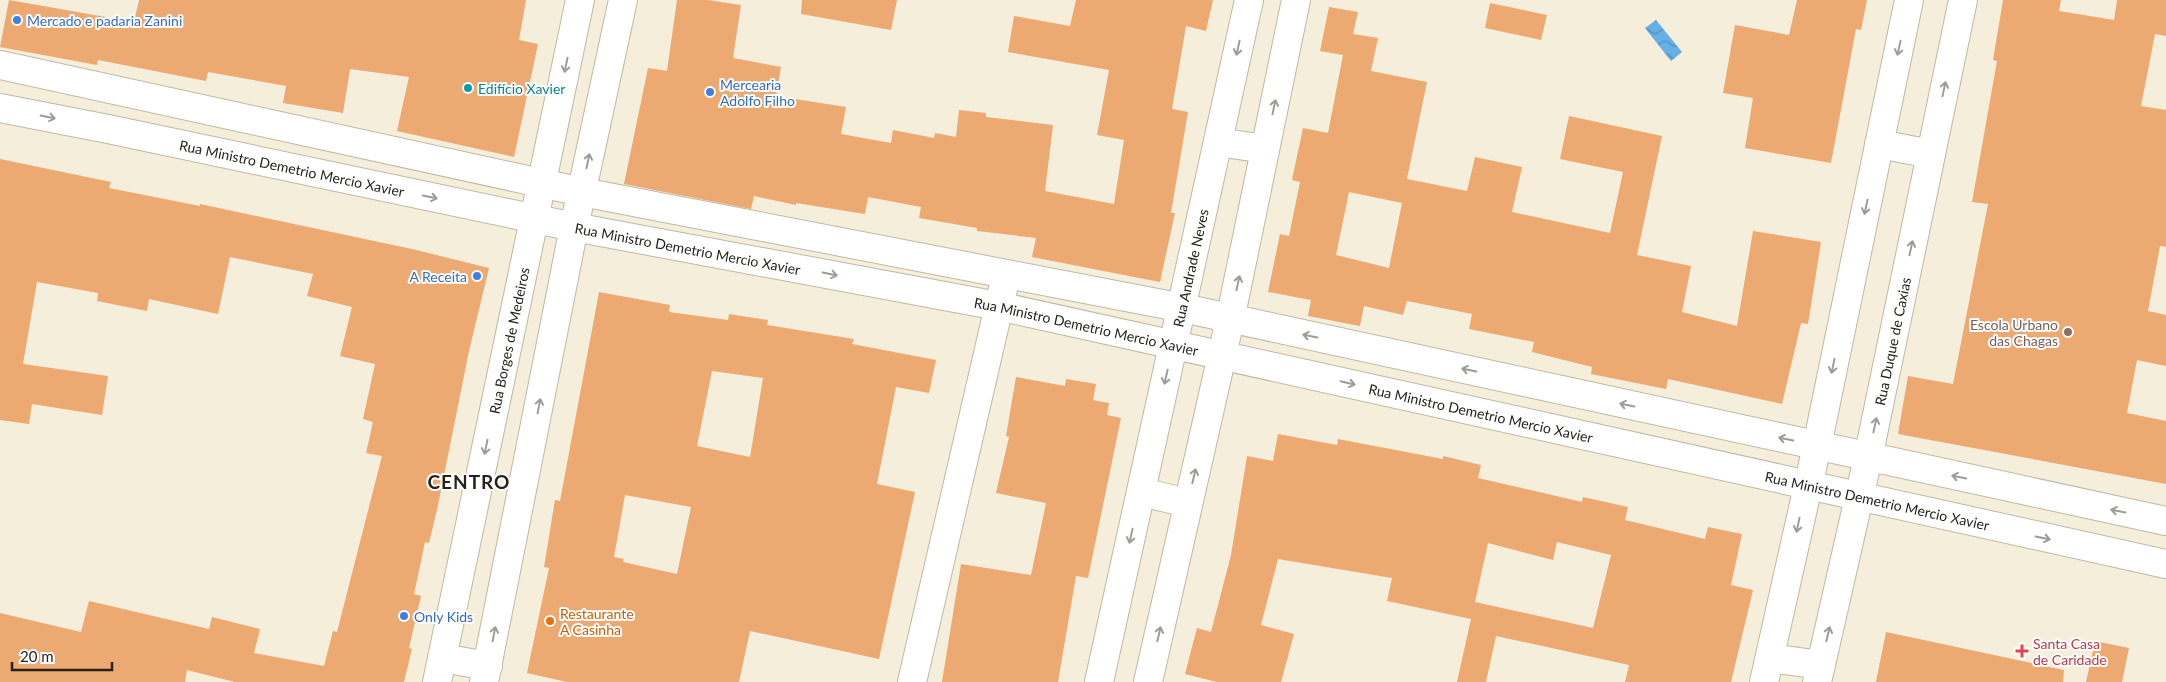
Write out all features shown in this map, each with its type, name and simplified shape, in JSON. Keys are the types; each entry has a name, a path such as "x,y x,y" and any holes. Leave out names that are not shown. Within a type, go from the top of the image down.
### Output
{"street":[{"name":"Rua Borges de Medeiros","path":"439,670 580,0"},
{"path":"439,670 486,674 574,227 623,0"},
{"name":"Rua Andrade Neves","path":"1099,682 1249,0"},
{"path":"1148,682 1230,320 1296,0"},
{"path":"1819,673 1767,670 1806,485 1817,446 1909,0"},
{"name":"Rua Duque de Caxias","path":"1819,673 1868,458 1963,0"},
{"path":"572,34 614,40"},
{"path":"0,65 582,192 1182,308 1230,320 2166,521"},
{"name":"Rua Ministro Demetrio Mercio Xavier","path":"0,108 574,227 998,306 2166,564"},
{"path":"1218,142 1265,149"},
{"path":"1879,144 1931,154"},
{"path":"379,186 389,150"},
{"path":"747,258 755,224"},
{"path":"912,682 998,306 1008,273"},
{"path":"502,367 545,374"},
{"path":"1521,422 1530,383"},
{"path":"1141,492 1188,503"},
{"path":"2016,532 2026,492"}],"water":[{"path":"1656,20 1682,52 1671,61 1645,28"}],"building":[{"path":"9,0 134,22 139,0 526,0 519,40 538,44 514,157 397,131 409,77 350,69 343,113 283,103 286,86 208,72 206,81 98,60 97,65 0,47"},
{"path":"677,0 708,0 741,5 733,58 781,67 776,96 846,107 841,134 891,143 893,130 934,138 935,133 956,137 959,110 986,113 986,117 1053,125 1045,191 1114,204 1124,140 1097,135 1109,70 1008,52 1014,16 1070,26 1076,0 1213,0 1206,31 1186,26 1172,109 1188,112 1171,213 1175,213 1160,282 1032,257 1036,238 977,231 977,228 919,218 921,207 868,197 865,214 796,203 796,205 754,196 751,209 624,184 648,68 667,71"},
{"path":"802,0 897,0 891,30 801,14"},
{"path":"1797,0 1867,0 1861,30 1856,29 1831,163 1745,148 1753,98 1723,93 1735,25 1789,35"},
{"path":"2003,0 2061,0 2059,11 2114,20 2117,0 2166,0 2166,36 2155,34 2141,106 2166,110 2166,247 2160,246 2148,311 2166,315 2166,366 2137,360 2127,413 2166,421 2166,484 1898,434 1908,376 1953,384 1988,204 1972,202 1997,61 1993,60"},
{"path":"1490,3 1547,15 1541,40 1485,28"},
{"path":"1329,7 1358,12 1353,34 1378,38 1371,71 1427,82 1407,179 1467,191 1475,157 1522,167 1512,212 1610,233 1623,172 1560,159 1569,116 1662,136 1637,255 1691,266 1682,312 1737,326 1753,231 1821,242 1808,324 1801,323 1782,404 1668,379 1666,389 1591,374 1592,367 1532,352 1534,342 1469,329 1472,314 1407,301 1403,315 1364,306 1360,326 1308,316 1311,300 1268,292 1280,234 1289,236 1300,182 1292,180 1303,128 1328,133 1343,55 1320,51","holes":["1349,192 1402,203 1389,268 1336,255"]},
{"path":"0,159 111,182 109,188 200,206 200,204 412,249 489,268 469,351 437,510 429,543 425,542 414,594 421,596 409,648 412,649 404,682 235,682 187,670 185,682 0,682 0,613 81,632 89,601 209,629 212,617 260,629 254,653 324,666 333,631 337,632 382,456 366,453 373,422 363,419 375,364 340,356 352,307 307,296 313,274 230,257 218,314 149,299 147,311 97,301 98,293 37,282 23,364 108,376 102,415 32,404 29,424 0,420"},
{"path":"599,292 670,305 669,312 728,320 729,314 768,320 767,325 854,339 852,344 936,360 929,393 896,387 877,484 915,492 879,659 750,631 739,682 567,682 527,673 549,568 544,567 555,500 560,501","holes":["712,371 763,378 750,457 697,446","625,495 691,507 677,574 623,562 624,559 614,557"]},
{"path":"1016,377 1065,386 1066,379 1096,384 1093,400 1109,403 1107,415 1121,418 1088,578 1076,576 1058,682 942,682 961,564 1031,575 1046,503 996,493 1009,437 1006,436"},
{"path":"1278,434 1337,445 1338,439 1443,459 1443,456 1481,465 1478,478 1582,502 1583,497 1628,507 1625,520 1705,539 1708,527 1742,534 1731,585 1753,590 1731,682 1625,682 1629,665 1496,636 1486,682 1457,682 1471,619 1387,601 1392,578 1278,559 1261,625 1294,634 1281,682 1217,682 1185,674 1197,628 1211,632 1231,555 1247,456 1273,461","holes":["1557,542 1611,555 1593,628 1475,602 1488,543 1553,560"]},
{"path":"1886,632 2064,670 2063,682 1876,682"},
{"path":"2095,641 2129,648 2122,682 2086,682"}],"place":[{"name":"Mercado e padaria Zanini","path":"17,20"},
{"name":"Edifício Xavier","path":"468,88"},
{"name":"Mercearia Adolfo Filho","path":"710,92"},
{"name":"A Receita","path":"477,276"},
{"name":"Escola Urbano das Chagas","path":"2068,332"},
{"name":"Only Kids","path":"404,616"},
{"name":"Restaurante A Casinha","path":"550,621"},
{"name":"Santa Casa de Caridade","path":"2022,651"}],"district":[{"name":"CENTRO","path":"469,481"}]}
